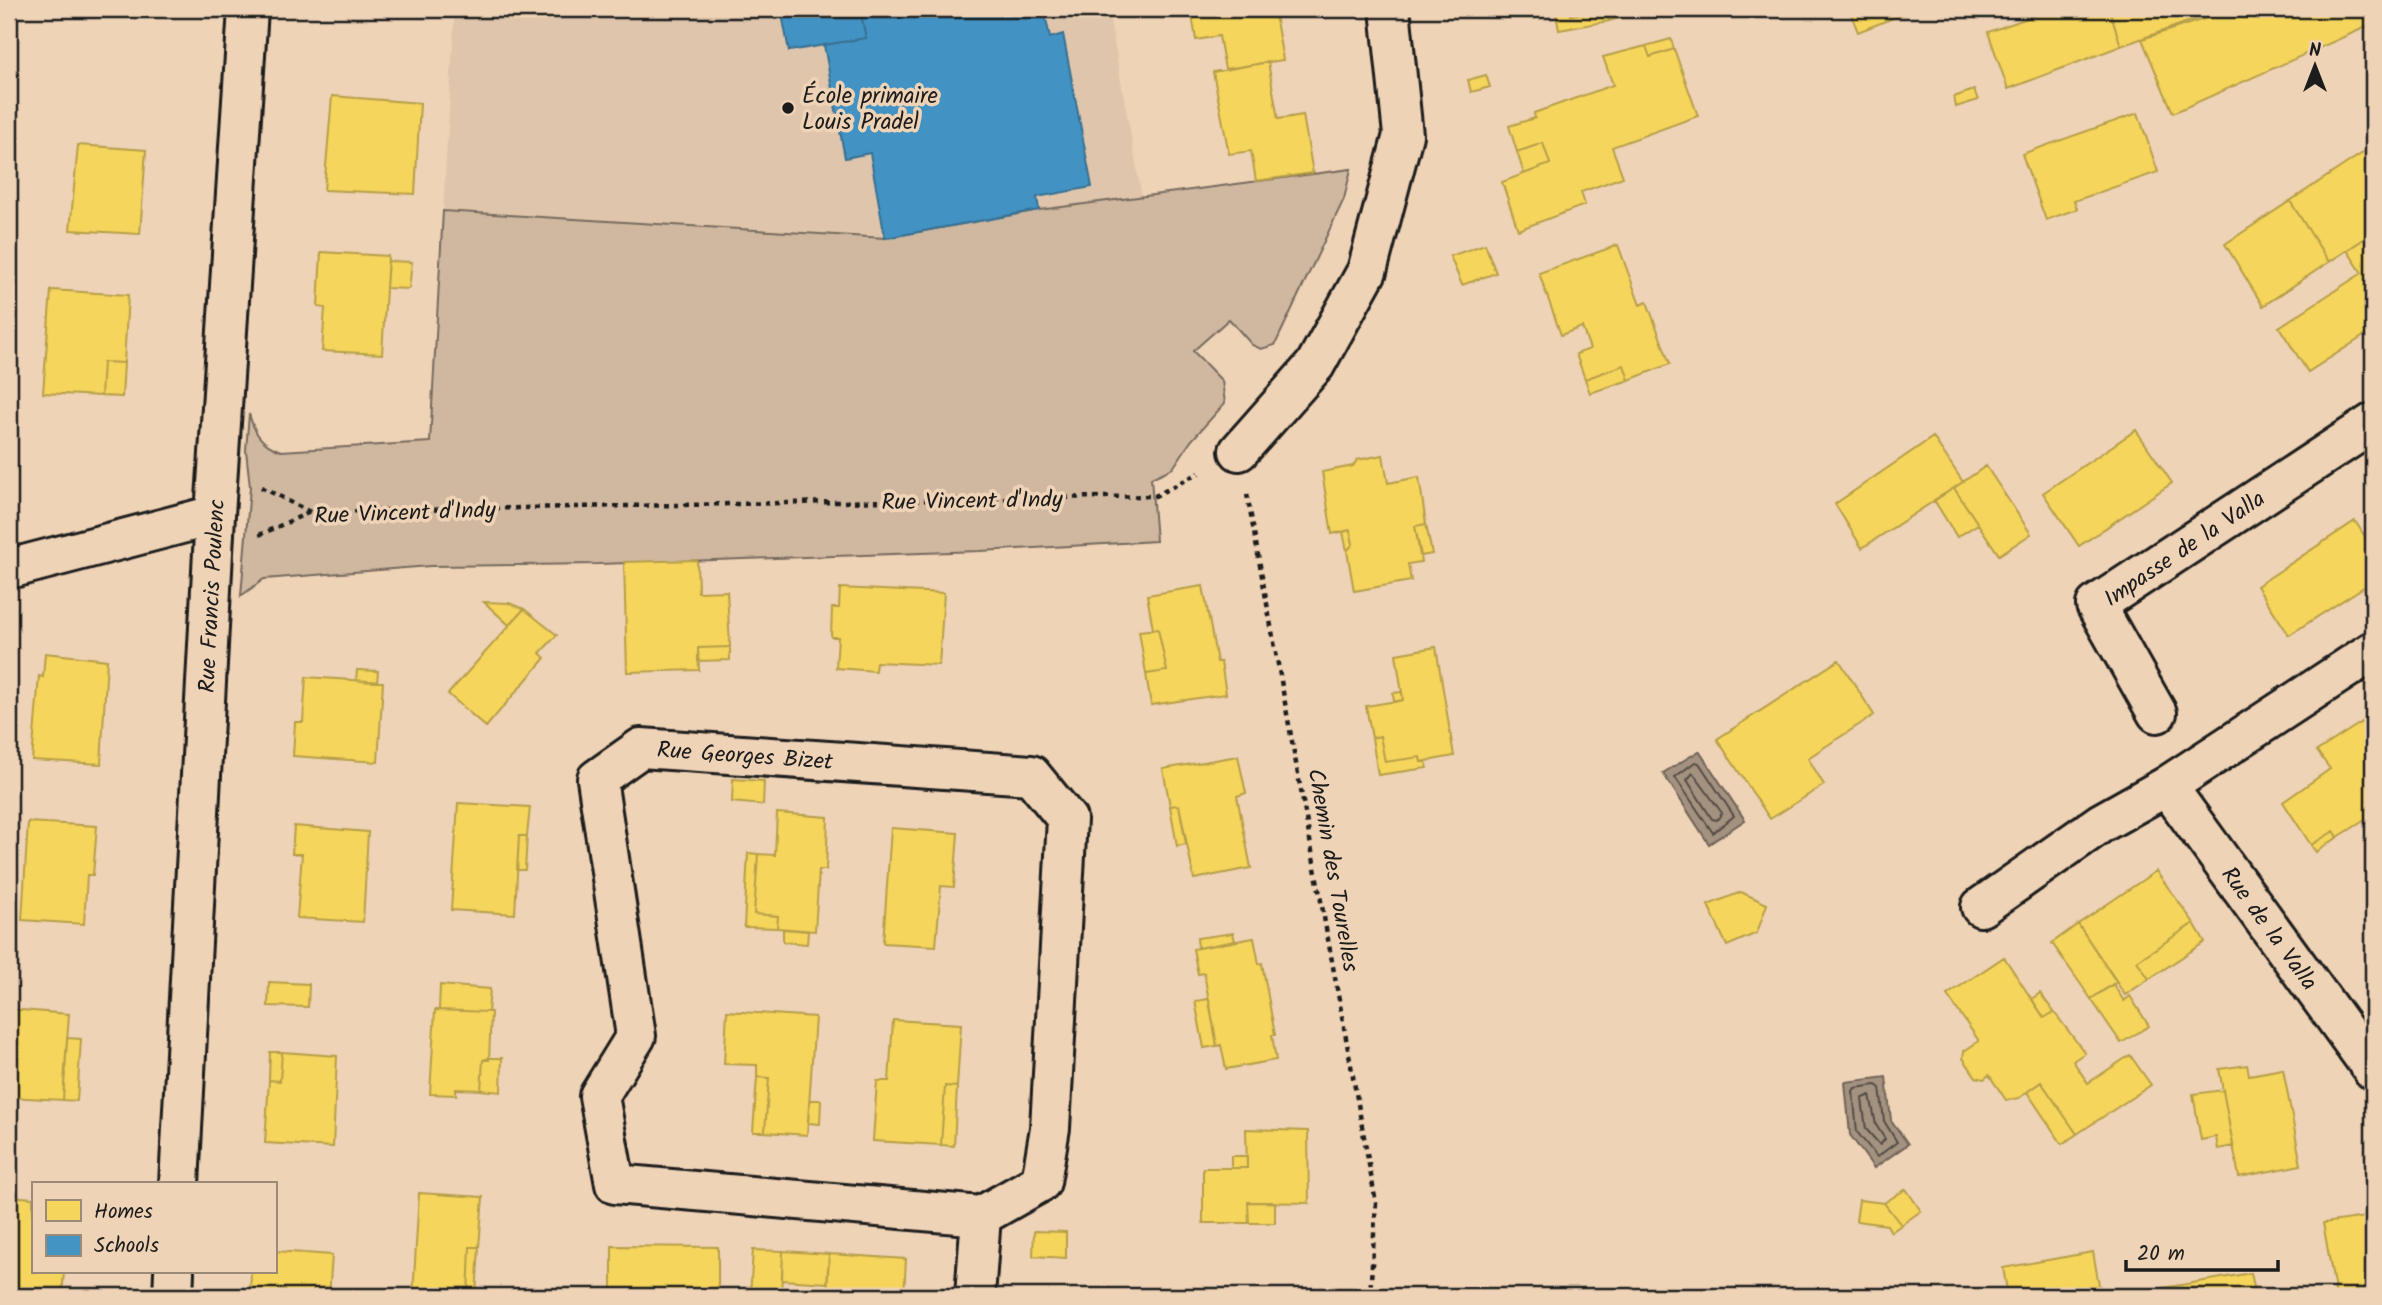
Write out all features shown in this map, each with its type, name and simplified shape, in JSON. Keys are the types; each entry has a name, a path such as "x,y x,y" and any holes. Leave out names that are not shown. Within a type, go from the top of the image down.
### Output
{"street":[{"name":"Rue Francis Poulenc","path":"179,1182 215,515 248,9"},
{"path":"1240,451 1315,365 1367,271 1403,135 1390,9"},
{"name":"Impasse de la Valla","path":"2157,713 2096,605 2373,423"},
{"path":"9,569 215,515"},
{"path":"1982,907 2101,823 2167,786 2373,651"},
{"name":"Rue Georges Bizet","path":"641,748 1031,775 1067,819 1049,1128 1041,1182 981,1216 615,1184 599,1096 636,1036 597,779 641,748"},
{"name":"Rue de la Valla","path":"2167,786 2373,1070"},
{"path":"975,1296 981,1216"},
{"path":"173,1296 174,1274"}],"path":[{"name":"Rue Vincent d'Indy","path":"213,555 310,512 1155,496 1240,451"},
{"name":"Chemin des Tourelles","path":"1240,451 1376,1203 1370,1296"}],"shaded area":[{"name":"École primaire Louis Pradel","path":"455,9 1108,9 1142,197 1039,210 885,238 443,211"},
{"path":"1351,169 1344,199 1275,345 1261,349 1252,345 1229,319 1193,351 1222,381 1225,403 1191,441 1173,468 1151,478 1156,541 980,551 598,564 430,566 264,579 241,596 250,487 246,450 249,414 260,437 268,445 281,451 430,442 443,211 885,238 1039,210"}],"water":[{"path":"1699,751 1745,820 1709,844 1663,773"},
{"path":"1886,1077 1891,1120 1908,1144 1874,1168 1850,1135 1845,1082"}],"building: Homes":[{"path":"1191,9 1274,9 1283,60 1225,69 1219,36 1196,40"},
{"path":"1555,9 1569,9 1571,15 1606,9 1609,21 1559,30"},
{"path":"1569,9 1598,9 1571,15"},
{"path":"1606,9 1643,9 1643,11 1609,21"},
{"path":"1849,9 1910,9 1911,11 1858,32"},
{"path":"2053,9 2109,9 2121,46 2008,89 1988,32"},
{"path":"2109,9 2199,9 2202,17 2121,46"},
{"path":"2235,9 2373,9 2373,24 2173,113 2142,39"},
{"path":"1671,39 1674,49 1650,57 1646,46"},
{"path":"1646,46 1650,57 1674,49 1698,116 1612,147 1623,177 1581,192 1585,205 1518,230 1502,182 1550,164 1543,143 1517,152 1509,126 1535,118 1534,113 1613,85 1603,57"},
{"path":"1268,62 1278,119 1303,115 1313,173 1256,181 1251,151 1229,154 1213,72"},
{"path":"1486,75 1490,87 1471,92 1468,80"},
{"path":"1974,90 1978,100 1956,107 1954,97"},
{"path":"332,96 420,103 415,194 324,190"},
{"path":"2138,113 2158,172 2074,201 2077,209 2046,220 2022,154"},
{"path":"1543,143 1550,164 1524,174 1517,152"},
{"path":"78,145 146,150 140,234 70,230"},
{"path":"2373,146 2373,233 2329,262 2290,201"},
{"path":"2290,201 2329,262 2263,306 2225,244"},
{"path":"2373,233 2373,330 2308,372 2279,327 2362,273 2347,250"},
{"path":"1485,244 1496,273 1462,285 1450,256"},
{"path":"1618,245 1640,305 1647,302 1670,364 1629,380 1624,365 1585,379 1576,354 1590,349 1582,327 1561,335 1539,273"},
{"path":"321,252 388,256 382,354 322,351 325,308 318,307"},
{"path":"388,261 412,262 409,289 386,288"},
{"path":"51,290 128,295 124,363 103,362 101,396 43,393"},
{"path":"103,362 124,363 122,397 101,396"},
{"path":"1624,365 1629,380 1590,393 1585,379"},
{"path":"2136,430 2172,483 2079,546 2043,493"},
{"path":"1933,437 1963,482 1862,548 1835,504"},
{"path":"1383,455 1388,483 1419,477 1426,524 1415,526 1421,562 1408,564 1411,581 1354,591 1347,551 1353,544 1350,530 1332,534 1322,472 1353,466 1357,460"},
{"path":"1986,466 2031,534 1999,555 1954,488"},
{"path":"1954,488 1978,524 1957,537 1934,500"},
{"path":"2355,521 2373,549 2373,581 2289,635 2257,586"},
{"path":"1426,524 1432,554 1421,556 1415,526"},
{"path":"1350,530 1353,544 1347,551 1343,532"},
{"path":"697,560 698,592 727,591 730,647 698,648 699,670 627,672 624,562"},
{"path":"1203,586 1217,662 1221,662 1226,694 1151,705 1146,674 1167,671 1158,629 1153,629 1147,595"},
{"path":"840,588 944,593 939,665 876,662 875,671 836,668 838,637 831,637 832,608 839,608"},
{"path":"484,602 509,603 524,609 509,625"},
{"path":"524,609 557,635 540,653 545,658 486,727 448,694"},
{"path":"1158,629 1167,671 1146,674 1139,631"},
{"path":"730,647 730,660 698,661 698,648"},
{"path":"1436,647 1454,756 1421,762 1420,757 1385,762 1380,736 1372,738 1366,706 1403,700 1396,654"},
{"path":"45,653 107,660 101,764 32,760 39,676 43,677"},
{"path":"1839,660 1874,715 1808,758 1824,785 1770,819 1717,739"},
{"path":"357,670 378,671 377,682 356,681"},
{"path":"306,677 383,682 378,762 293,756 295,722 303,722"},
{"path":"1402,692 1403,700 1394,702 1393,693"},
{"path":"2365,720 2373,732 2373,815 2338,837 2334,831 2311,845 2283,802 2330,769 2317,751"},
{"path":"1380,736 1385,762 1420,757 1421,762 1426,762 1427,768 1378,775 1372,738"},
{"path":"1238,756 1246,793 1237,796 1251,868 1194,879 1179,805 1170,806 1163,769"},
{"path":"733,779 764,781 763,805 732,802"},
{"path":"458,803 530,807 527,836 519,836 515,914 451,910"},
{"path":"1179,805 1186,844 1177,846 1170,806"},
{"path":"777,813 828,817 826,870 819,870 815,931 777,928 778,916 754,914 758,854 775,855"},
{"path":"28,822 97,826 93,875 87,875 84,924 22,920"},
{"path":"294,826 368,832 363,922 297,918 302,854 292,854"},
{"path":"891,828 958,833 954,887 941,886 936,946 883,943"},
{"path":"2334,831 2338,837 2316,852 2311,845"},
{"path":"519,836 527,836 525,870 517,870"},
{"path":"748,853 758,854 754,914 778,916 777,928 744,927"},
{"path":"2156,871 2194,923 2137,961 2149,979 2125,995 2078,924"},
{"path":"1741,892 1767,904 1757,933 1727,946 1708,905"},
{"path":"2194,923 2205,942 2149,979 2137,961"},
{"path":"2078,924 2117,982 2091,999 2052,943"},
{"path":"783,929 808,931 807,944 783,942"},
{"path":"1233,933 1235,941 1198,948 1197,938"},
{"path":"1254,938 1259,964 1262,963 1275,1035 1272,1035 1276,1060 1226,1069 1221,1045 1217,1046 1204,973 1198,974 1193,949"},
{"path":"2004,957 2044,1018 2054,1012 2085,1053 2073,1061 2088,1083 2130,1055 2151,1085 2077,1134 2041,1082 2019,1098 2006,1100 1989,1075 1984,1079 1976,1077 1963,1058 1964,1051 1979,1041 1947,995"},
{"path":"269,982 309,984 308,1007 268,1006"},
{"path":"2113,984 2124,1001 2130,996 2149,1026 2121,1043 2091,999"},
{"path":"440,985 490,989 488,1012 439,1010"},
{"path":"2040,993 2054,1012 2044,1018 2032,999"},
{"path":"1209,999 1217,1046 1204,1048 1195,1001"},
{"path":"9,1009 69,1014 63,1100 9,1097"},
{"path":"435,1010 491,1012 489,1060 483,1060 481,1090 456,1089 456,1095 430,1094"},
{"path":"727,1011 815,1017 807,1135 765,1132 769,1078 757,1077 757,1065 724,1064"},
{"path":"893,1020 961,1024 957,1087 945,1086 941,1145 873,1141 877,1081 889,1081"},
{"path":"67,1038 81,1039 77,1101 63,1100"},
{"path":"270,1052 282,1052 280,1081 269,1080"},
{"path":"282,1052 337,1056 333,1147 265,1143 269,1080 280,1081"},
{"path":"502,1058 501,1092 481,1090 483,1060"},
{"path":"2247,1065 2249,1075 2283,1069 2301,1165 2239,1177 2219,1069"},
{"path":"757,1077 769,1078 765,1132 753,1132"},
{"path":"2041,1082 2077,1134 2062,1144 2027,1092"},
{"path":"945,1086 957,1087 954,1146 941,1145"},
{"path":"2223,1090 2233,1146 2218,1149 2216,1137 2201,1140 2193,1094"},
{"path":"810,1100 821,1100 820,1124 808,1123"},
{"path":"1246,1129 1308,1131 1309,1203 1248,1202 1249,1223 1203,1223 1203,1168 1247,1168"},
{"path":"1231,1156 1247,1156 1247,1168 1231,1168"},
{"path":"1906,1189 1921,1211 1901,1225 1884,1203"},
{"path":"419,1193 483,1197 479,1247 470,1247 468,1296 413,1296"},
{"path":"9,1196 32,1198 32,1274 64,1274 62,1296 9,1295"},
{"path":"1859,1200 1884,1203 1901,1225 1891,1232 1887,1225 1856,1221"},
{"path":"1248,1202 1275,1202 1275,1223 1249,1223"},
{"path":"2373,1216 2373,1296 2336,1296 2323,1223"},
{"path":"1034,1231 1066,1232 1066,1258 1033,1256"},
{"path":"612,1246 718,1247 718,1296 612,1296"},
{"path":"470,1247 479,1247 476,1296 468,1296"},
{"path":"753,1250 783,1251 781,1296 750,1296"},
{"path":"276,1251 332,1255 329,1296 250,1296 251,1274 276,1274"},
{"path":"783,1251 829,1254 827,1283 782,1280"},
{"path":"2093,1252 2101,1296 2008,1296 2003,1268"},
{"path":"829,1254 906,1259 904,1296 827,1296"},
{"path":"2251,1273 2256,1296 2164,1296 2163,1288"}],"building: Schools":[{"path":"781,9 860,9 866,38 789,51"},
{"path":"860,9 1044,9 1050,38 1063,34 1092,187 1037,197 1039,210 885,238 870,153 845,158 824,45 866,38"}],"place":[{"name":"École primaire Louis Pradel","path":"788,108"}]}
